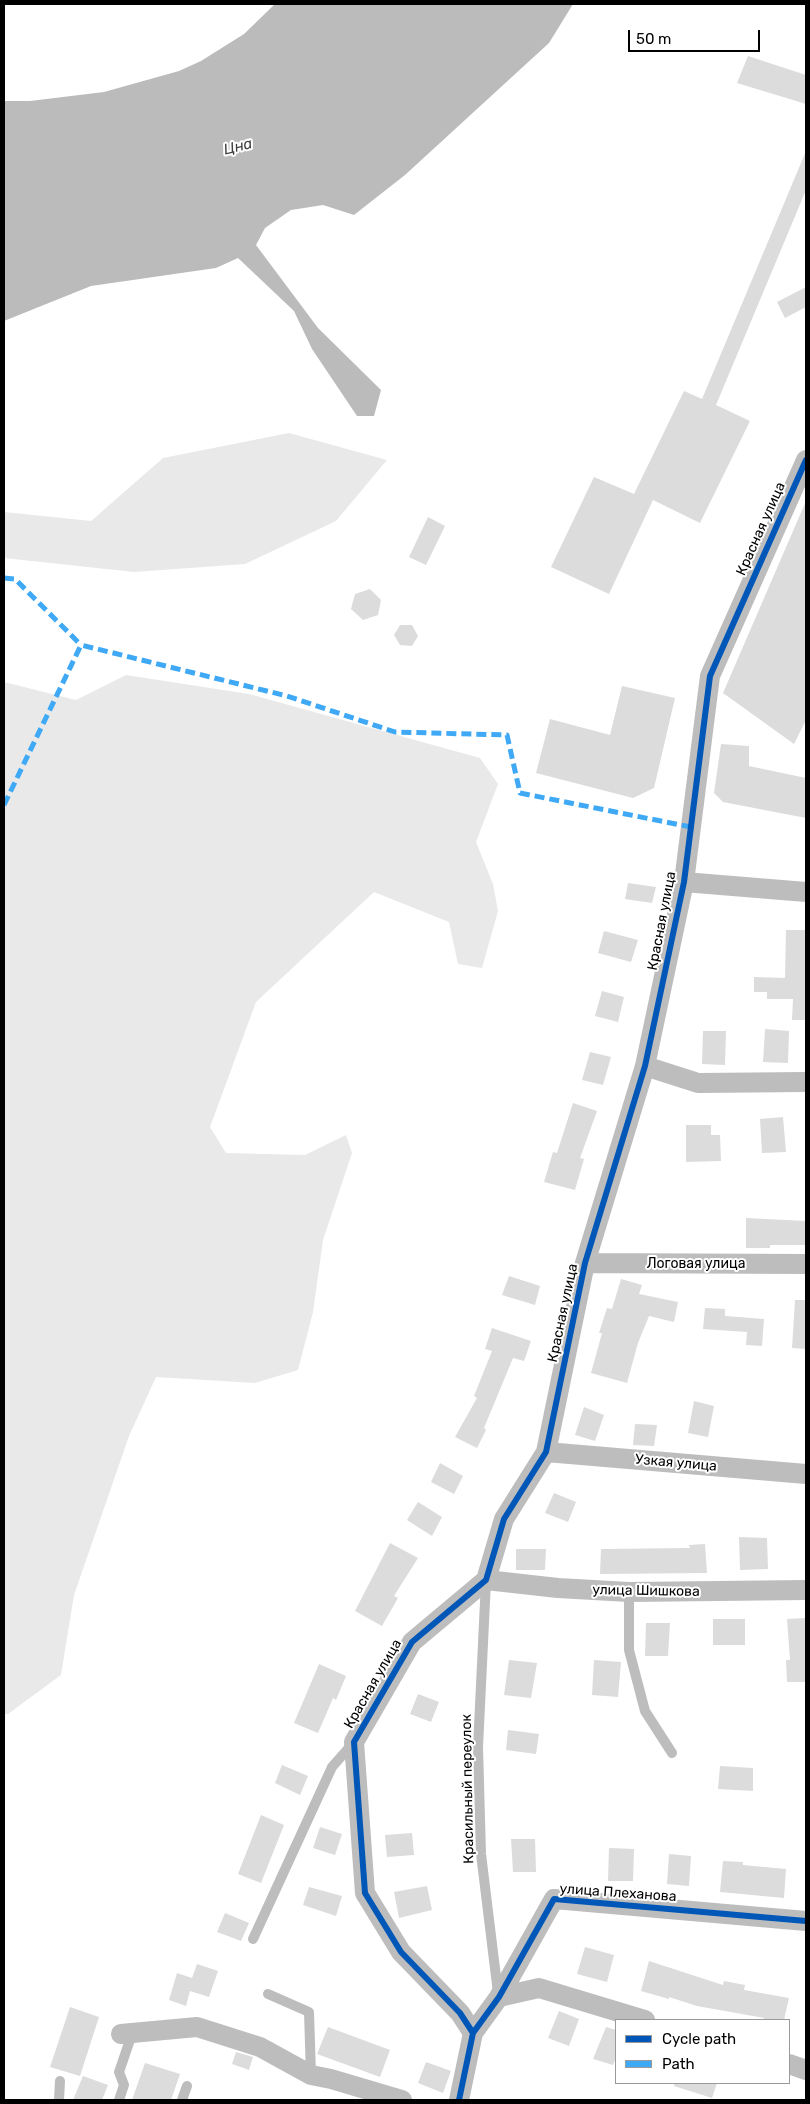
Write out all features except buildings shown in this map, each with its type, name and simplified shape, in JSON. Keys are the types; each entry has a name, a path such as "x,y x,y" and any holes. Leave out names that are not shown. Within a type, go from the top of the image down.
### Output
{"street":[{"name":"Красная улица","path":"473,2033 460,2013 401,1952 365,1893 354,1742 412,1642 486,1580 504,1519 546,1452 585,1264 645,1066 684,882 710,676 806,460"},
{"path":"684,882 806,892"},
{"path":"645,1066 698,1083 806,1082"},
{"name":"Логовая улица","path":"585,1264 806,1264"},
{"name":"Узкая улица","path":"546,1452 806,1474"},
{"name":"улица Шишкова","path":"486,1580 558,1588 628,1592 806,1590"},
{"name":"улица Плеханова","path":"473,2033 499,1997 554,1899 806,1921"},
{"path":"499,1997 539,1988 642,2019"},
{"path":"126,2034 198,2027 260,2047 311,2075 402,2100"},
{"path":"460,2100 473,2033"},
{"path":"790,2064 806,2070"}],"lane":[{"name":"Красильный переулок","path":"486,1580 478,1746 481,1854 499,1997"},
{"path":"628,1592 628,1650 642,1702 645,1711 672,1753"},
{"path":"253,1939 332,1767 354,1742"},
{"path":"268,1994 309,2012 311,2075"},
{"path":"119,2100 124,2085 119,2072 126,2034"},
{"path":"59,2100 60,2081"},
{"path":"182,2100 187,2086"}],"shaded area":[{"path":"289,433 387,460 336,521 245,564 134,572 4,558 4,512 91,521 163,458"},
{"path":"126,675 249,694 480,758 498,784 476,842 493,884 498,911 482,968 458,964 449,922 374,892 256,1002 210,1127 226,1153 305,1155 346,1135 352,1153 323,1240 313,1312 298,1370 255,1383 156,1377 129,1436 74,1595 61,1675 8,1714 4,1714 4,682 76,700"}],"water":[{"name":"Цна","path":"275,4 573,4 549,43 405,175 354,215 323,205 291,210 265,228 256,245 318,328 381,390 374,416 357,416 312,349 294,311 238,258 216,268 91,286 4,321 4,101 30,101 104,92 179,71 201,61 244,34"}],"marked path":[{"path":"4,578 15,579 81,645"},
{"path":"4,805 81,645 287,696 395,732 507,735 520,793 691,827"}],"cycle path":[{"path":"459,2100 473,2033 460,2013 401,1952 365,1893 354,1742 412,1642 486,1580 504,1519 546,1452 585,1263 645,1066 684,882 710,676 806,460"},
{"path":"473,2033 499,1997 554,1899 806,1921"}]}
